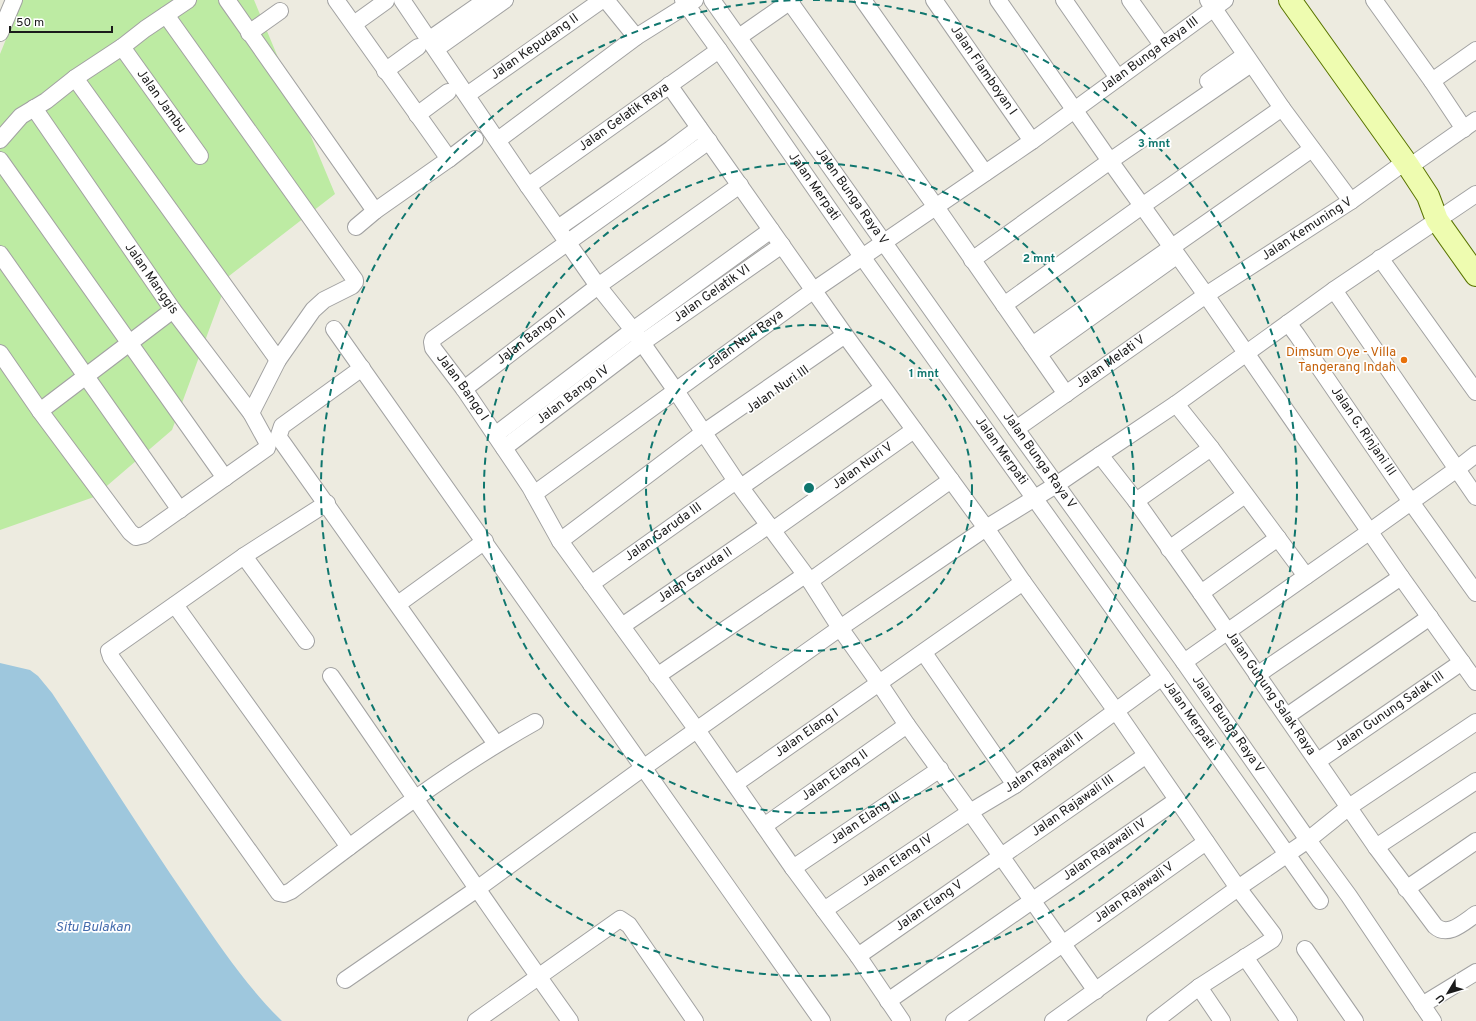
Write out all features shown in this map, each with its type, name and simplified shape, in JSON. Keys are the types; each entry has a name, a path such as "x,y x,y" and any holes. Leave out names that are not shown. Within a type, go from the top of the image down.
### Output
{"main road":[{"path":"1290,0 1443,217 1476,275"},
{"path":"1443,217 1476,252"}],"street":[{"path":"0,33 14,0"},
{"path":"0,140 21,116 188,0"},
{"path":"227,0 375,211"},
{"path":"336,0 449,159"},
{"path":"402,0 428,45 467,95 598,286 637,336 676,391 738,484 808,578 840,628 907,725 940,769 1096,990"},
{"path":"428,45 486,0"},
{"path":"385,71 505,0"},
{"name":"Jalan Kepudang II","path":"467,95 602,0"},
{"path":"606,0 636,37"},
{"name":"Jalan Bunga Raya V","path":"712,0 740,37 1016,429 1184,662 1308,840 1343,887 1433,1021"},
{"path":"863,0 985,173"},
{"name":"Jalan Flamboyan I","path":"934,0 1032,141"},
{"path":"998,0 1074,110 1206,295 1369,532 1476,682"},
{"path":"1064,0 1118,78"},
{"path":"1374,0 1432,81 1470,124"},
{"path":"354,24 386,1"},
{"path":"498,140 636,37 688,1"},
{"name":"Jalan Merpati","path":"688,1 863,258 1320,901"},
{"path":"740,37 791,1 1066,394"},
{"path":"1135,1 1165,43"},
{"path":"1216,3 1248,59 1350,201"},
{"name":"Jalan Bunga Raya III","path":"936,207 1032,141 1165,43 1216,3"},
{"path":"249,33 280,11"},
{"path":"166,15 356,282 352,286 324,300 313,310 278,360 251,413"},
{"name":"Jalan Jambu","path":"122,47 200,156"},
{"name":"Jalan Gelatik Raya","path":"528,186 720,50"},
{"path":"1432,81 1476,50"},
{"path":"970,256 1248,59"},
{"path":"75,78 278,360"},
{"path":"670,85 847,338 986,528 1116,711 1238,888 1274,937 1272,940 1199,987 1156,1021"},
{"path":"417,115 448,92"},
{"name":"Jalan Manggis","path":"34,108 173,310 251,413 266,438 268,444 267,448 225,478"},
{"path":"1004,305 1282,108"},
{"name":"Jalan Kemuning V","path":"1206,295 1470,124"},
{"path":"558,228 699,128"},
{"path":"356,228 375,211 475,139"},
{"path":"568,242 681,162 708,141"},
{"path":"671,149 681,162"},
{"path":"1035,349 1315,153"},
{"path":"0,160 225,478 144,535 136,538 40,411 0,353"},
{"name":"Jalan Bango II","path":"464,389 598,286 740,185"},
{"path":"344,980 477,889 643,768 840,628 986,528 1056,485 1176,404 1334,290 1476,194"},
{"name":"Jalan Nuri Raya","path":"534,494 814,290 936,207"},
{"path":"637,336 771,230"},
{"name":"Jalan Bango I","path":"568,242 433,339 433,348 464,389 534,494 560,541 697,730 793,868 858,956 902,1021"},
{"name":"Jalan Gelatik VI","path":"637,336 782,245"},
{"path":"0,254 180,510"},
{"path":"1380,258 1476,392"},
{"path":"1334,290 1476,497"},
{"name":"Jalan Melati V","path":"1016,429 1206,295"},
{"path":"40,411 173,310"},
{"name":"Jalan G. Rinjani III","path":"1288,323 1298,335 1411,502 1476,594"},
{"path":"334,329 485,541 822,1021"},
{"name":"Jalan Bango IV","path":"499,441 637,336"},
{"name":"Jalan Nuri III","path":"560,541 706,436 847,338"},
{"path":"362,368 282,426 279,435 282,443 398,604 496,744"},
{"name":"Jalan Garuda III","path":"591,584 883,388"},
{"path":"1176,404 1211,448 1306,576"},
{"name":"Jalan Garuda II","path":"622,626 773,531 916,434"},
{"path":"1136,501 1211,448"},
{"path":"1184,662 1369,532 1476,454"},
{"name":"Jalan Gunung Salak Raya","path":"1100,455 1136,501 1168,549 1201,593 1287,716 1376,847 1435,926 1442,930 1450,931 1476,914"},
{"path":"657,676 808,578 950,480"},
{"path":"1168,549 1245,495"},
{"path":"326,503 244,556 109,651 279,893 284,894 291,891 416,798 496,744 535,722"},
{"path":"1201,593 1278,538"},
{"path":"398,604 485,541"},
{"path":"244,556 306,641"},
{"path":"1258,675 1401,577"},
{"name":"Jalan Elang I","path":"735,784 924,653 1023,582"},
{"path":"175,605 349,847"},
{"path":"1287,716 1430,617"},
{"path":"924,653 1015,785"},
{"name":"Jalan Gunung Salak III","path":"1318,761 1462,662"},
{"path":"331,676 477,889 570,1021"},
{"name":"Jalan Rajawali II","path":"970,812 1015,785 1162,677"},
{"path":"1053,1021 1238,888 1308,840 1349,807 1476,722"},
{"name":"Jalan Elang II","path":"764,826 907,725"},
{"name":"Jalan Rajawali III","path":"1001,856 1146,756"},
{"name":"Jalan Elang III","path":"793,868 940,769"},
{"path":"1376,847 1476,781"},
{"name":"Jalan Rajawali IV","path":"888,1001 1177,800"},
{"name":"Jalan Elang IV","path":"824,910 970,812"},
{"path":"1406,889 1476,841"},
{"name":"Jalan Rajawali V","path":"954,1021 1206,842"},
{"name":"Jalan Elang V","path":"858,956 1001,856"},
{"path":"476,1021 620,919 629,925 696,1021"},
{"path":"1305,949 1355,1021"},
{"path":"1245,957 1289,1021"},
{"path":"1422,1005 1474,976"},
{"path":"1199,987 1222,1021"}],"green space":[{"path":"22,0 254,0 335,194 229,276 172,430 94,497 0,530 0,54"}],"water":[{"name":"Situ Bulakan","path":"0,663 30,670 38,676 52,693 158,856 215,939 246,981 282,1021 0,1021"}],"place":[{"name":"Dimsum Oye - Villa Tangerang Indah","path":"1404,360"}]}
